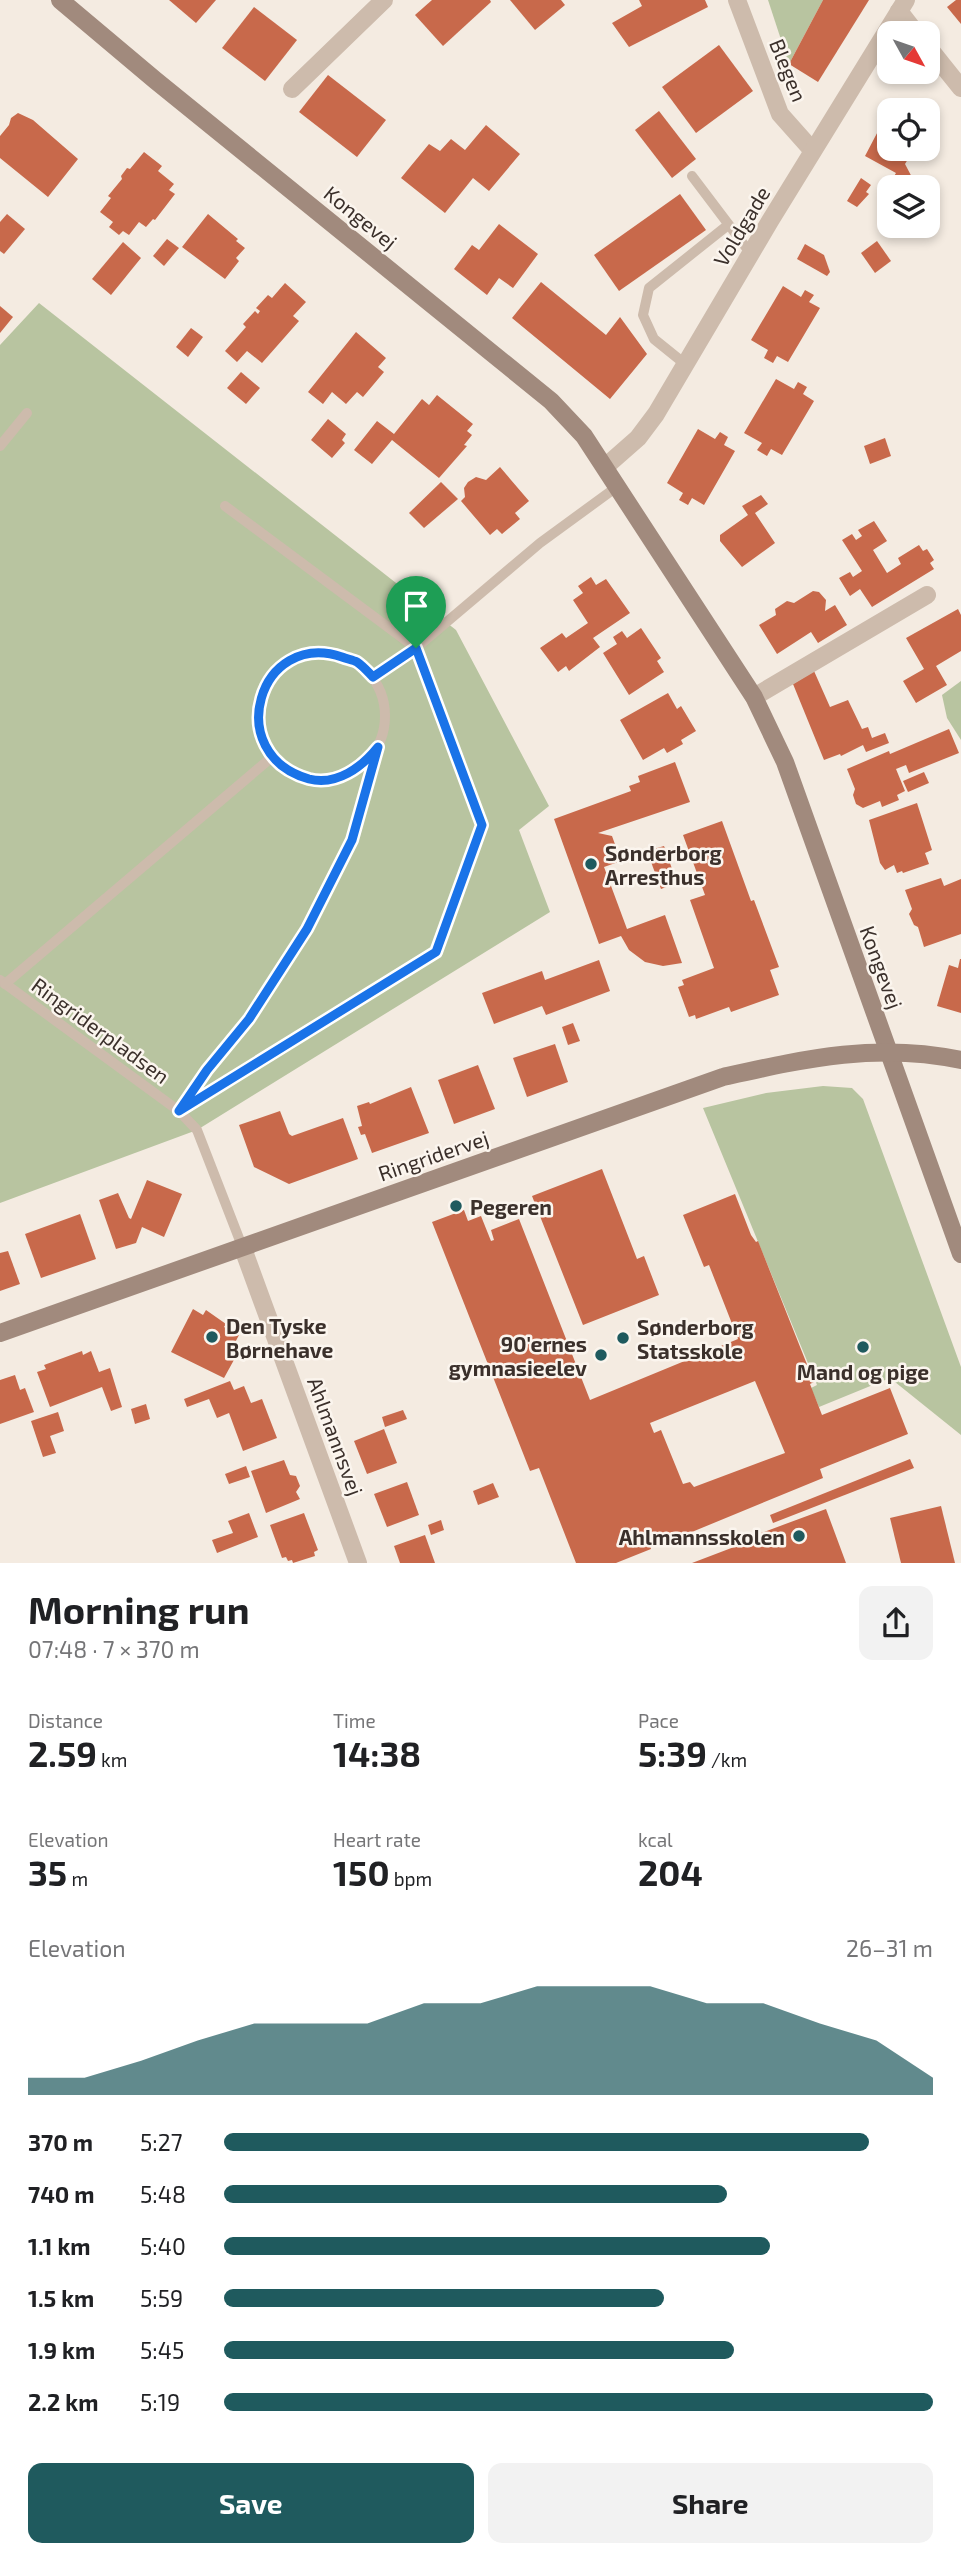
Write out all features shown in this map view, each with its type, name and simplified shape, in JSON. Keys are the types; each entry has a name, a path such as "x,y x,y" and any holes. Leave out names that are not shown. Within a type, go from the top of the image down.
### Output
{"street":[{"name":"Kongevej","path":"60,0 551,401 584,436 754,697 785,762 961,1254"},
{"path":"292,89 384,0"},
{"name":"Blegen","path":"737,0 780,114 812,150"},
{"name":"Voldgade","path":"605,467 638,438 656,415 812,150 902,6"},
{"path":"940,62 961,88"},
{"path":"754,697 928,595"},
{"name":"Ringridervej","path":"0,1333 723,1077 818,1056 888,1052 935,1054 961,1060"},
{"name":"Ahlmannsvej","path":"242,1246 358,1563"}],"lane":[{"path":"692,176 751,254"},
{"path":"685,364 654,339 643,315 649,288 729,225"},
{"path":"0,446 27,413"},
{"path":"373,677 416,648 540,542 618,486"},
{"path":"225,506 416,648"},
{"name":"Ringriderpladsen","path":"179,1111 436,952 482,825 416,648"},
{"path":"179,1111 207,1070 249,1019 307,929 352,840 386,722 384,700 373,677 357,662 326,652 304,654 281,666 266,683 257,712 260,734 272,757 289,772 313,780 335,779 364,764 378,747"},
{"path":"3,982 272,757"},
{"name":"Ringriderpladsen","path":"3,982 179,1111 197,1130 242,1246"}],"green space":[{"path":"768,0 823,0 789,64"},
{"path":"39,303 456,630 549,806 519,830 550,912 197,1130 0,1203 0,345"},
{"path":"961,681 961,740 947,718 942,695"},
{"path":"823,1086 852,1088 863,1099 961,1367 961,1435 890,1378 819,1407 811,1388 817,1385 703,1108 766,1093"}],"building":[{"path":"169,0 216,0 196,23"},
{"path":"432,0 491,2 443,46 415,15"},
{"path":"510,0 561,0 565,5 535,30"},
{"path":"639,0 705,0 708,7 629,47 612,23 642,6"},
{"path":"823,0 869,0 818,82 789,64"},
{"path":"956,0 961,0 961,24 947,7"},
{"path":"254,7 297,40 265,81 222,48"},
{"path":"719,45 753,91 696,133 662,87"},
{"path":"328,75 386,120 357,157 299,112"},
{"path":"659,111 696,159 672,178 635,130"},
{"path":"18,113 33,120 78,159 48,197 0,158 0,136 11,118"},
{"path":"486,125 520,154 489,191 473,178 445,213 401,178 429,144 440,151 451,139 465,150"},
{"path":"877,133 877,161 907,161 905,164 911,175 895,175 896,173 865,156"},
{"path":"144,152 162,166 158,171 174,184 169,190 175,194 155,220 146,227 139,222 129,235 123,231 119,235 109,227 113,222 100,212 111,198 108,196 122,179 121,176"},
{"path":"861,178 871,185 866,192 869,194 857,207 847,201"},
{"path":"680,194 706,230 619,291 594,255"},
{"path":"7,214 25,229 4,254 0,251 0,222"},
{"path":"208,214 245,248 236,258 239,261 225,279 182,247"},
{"path":"499,224 538,254 513,288 499,278 487,295 454,269 472,245 479,250"},
{"path":"167,239 179,248 164,266 153,256"},
{"path":"877,241 891,261 875,273 861,253"},
{"path":"123,242 141,258 111,295 92,279"},
{"path":"805,244 824,255 830,272 827,276 797,259"},
{"path":"541,282 606,335 620,317 647,354 610,399 512,318"},
{"path":"285,283 306,302 293,316 299,321 262,363 247,351 237,362 225,351 246,327 243,324 255,311 258,314 260,311 256,308 268,295 272,298"},
{"path":"783,286 801,297 805,290 814,295 809,302 820,308 788,362 777,356 773,363 764,358 768,350 751,340"},
{"path":"0,306 13,317 0,333"},
{"path":"191,328 203,337 188,357 176,347"},
{"path":"356,332 386,358 378,367 384,372 363,397 357,392 346,404 332,392 323,404 308,392"},
{"path":"241,372 260,388 246,404 227,388"},
{"path":"776,379 794,389 798,382 807,387 803,394 814,401 782,455 771,449 767,456 757,450 762,443 744,433"},
{"path":"437,395 473,424 467,431 472,435 464,445 467,446 439,478 392,440 372,464 354,450 377,421 394,434 422,399 429,405"},
{"path":"328,419 346,434 342,440 345,443 332,458 311,440"},
{"path":"698,429 715,439 720,432 728,437 724,445 735,451 704,505 692,498 688,505 679,500 683,493 667,483"},
{"path":"885,438 891,456 870,464 864,446"},
{"path":"500,467 529,501 515,513 520,519 502,534 497,529 490,535 461,501 465,497 464,488 468,482 476,477 486,480"},
{"path":"441,482 458,499 424,528 409,513"},
{"path":"761,495 768,504 755,513 775,543 742,567 720,541 720,535 748,515 742,506"},
{"path":"874,521 887,541 873,550 887,573 901,564 898,558 919,545 923,551 927,549 934,560 930,563 934,569 872,607 860,589 850,596 839,578 850,572 853,577 862,571 842,540 852,534 856,540 862,536 858,530"},
{"path":"591,577 596,585 606,579 630,613 593,638 600,647 569,671 566,666 558,672 540,648 562,633 566,638 588,623 573,600 583,593 578,586"},
{"path":"813,591 819,592 826,600 825,611 835,605 847,625 818,643 811,632 777,654 759,625 776,615 775,609 787,601 794,603"},
{"path":"958,609 961,615 961,651 936,666 947,685 916,703 903,681 924,669 906,638"},
{"path":"641,628 661,658 657,661 664,672 629,695 603,653 617,644 613,637 622,631 627,638"},
{"path":"814,671 830,707 848,700 862,729 868,727 872,738 885,733 889,743 866,752 863,745 841,756 840,754 824,760 793,684"},
{"path":"668,693 677,709 681,706 696,731 681,740 683,744 667,753 664,748 643,760 620,720"},
{"path":"949,729 959,753 909,773 906,765 896,769 905,791 897,795 899,800 882,807 880,801 863,808 856,804 853,795 855,789 847,769"},
{"name":"Sønderborg Arresthus","path":"675,762 690,802 598,833 612,836 621,861 604,867 627,929 665,915 682,963 663,966 645,962 629,950 621,936 599,944 554,819 631,791 629,786 640,782 638,776"},
{"path":"924,772 929,783 908,792 903,781"},
{"path":"917,803 932,850 925,853 929,864 903,873 897,873 894,865 885,870 880,863 869,820"},
{"path":"722,821 779,967 770,970 779,995 731,1012 729,1007 696,1019 695,1015 689,1017 678,987 684,985 682,980 714,968 690,900 705,895 683,835"},
{"path":"664,846 677,883 661,889 647,851"},
{"path":"941,878 944,886 961,879 961,934 924,947 918,927 914,925 909,914 912,909 905,890"},
{"path":"960,959 961,1013 937,1006 949,965 958,968"},
{"path":"599,960 610,991 546,1015 542,1006 494,1024 482,993 542,971 545,980"},
{"path":"573,1023 580,1041 568,1045 562,1027"},
{"path":"555,1044 568,1082 527,1097 513,1058"},
{"path":"478,1065 495,1109 454,1124 438,1080"},
{"path":"411,1087 429,1133 372,1153 365,1134 361,1135 358,1127 362,1126 357,1106 369,1102 370,1104"},
{"path":"280,1111 292,1136 343,1118 358,1159 289,1184 254,1167 239,1125"},
{"path":"602,1169 637,1259 644,1256 659,1295 583,1325 532,1196"},
{"path":"147,1180 182,1194 164,1237 142,1227 136,1243 116,1249 99,1200 118,1193 131,1219"},
{"path":"735,1194 751,1235 758,1241 814,1382 810,1384 822,1415 890,1388 908,1434 820,1469 823,1478 670,1541 668,1537 650,1545 651,1549 616,1563 576,1563 539,1468 530,1471 432,1222 464,1210 468,1221 481,1216 491,1241 494,1240 491,1230 519,1219 590,1400 738,1339 709,1265 704,1267 683,1215","holes":["755,1381 785,1453 694,1487 690,1482 683,1484 661,1430 654,1433 650,1423"]},
{"path":"80,1214 96,1259 41,1278 25,1234"},
{"path":"8,1251 20,1284 0,1291 0,1253"},
{"path":"193,1309 203,1315 206,1310 226,1324 224,1327 239,1335 229,1354 235,1358 224,1378 171,1352"},
{"path":"82,1351 83,1355 91,1351 99,1372 110,1368 122,1407 111,1411 102,1387 50,1407 37,1372 46,1369 44,1365"},
{"path":"15,1375 20,1390 25,1388 34,1412 0,1424 0,1380"},
{"path":"230,1381 234,1390 244,1386 251,1403 262,1399 277,1438 243,1451 229,1413 217,1418 209,1399 187,1407 184,1399"},
{"path":"146,1404 150,1419 135,1424 131,1409"},
{"path":"403,1410 407,1419 385,1427 382,1417"},
{"path":"58,1412 64,1431 50,1436 56,1453 43,1457 31,1421"},
{"path":"384,1429 397,1463 367,1474 354,1441"},
{"path":"910,1459 914,1468 773,1523 770,1515"},
{"path":"284,1460 290,1475 296,1476 300,1486 296,1492 300,1499 266,1513 251,1471"},
{"path":"246,1466 250,1477 229,1484 225,1474"},
{"path":"407,1482 419,1515 387,1527 374,1494"},
{"path":"493,1483 499,1497 478,1505 473,1491"},
{"path":"941,1506 955,1563 901,1563 890,1518"},
{"name":"Ahlmannsskolen","path":"826,1509 846,1563 692,1563 755,1539 762,1539 761,1533"},
{"path":"249,1513 258,1537 217,1553 212,1540 233,1533 228,1521"},
{"path":"304,1513 318,1550 314,1552 315,1556 293,1563 286,1557 282,1558 270,1525"},
{"path":"441,1520 444,1530 431,1535 428,1525"},
{"path":"425,1535 435,1563 400,1563 394,1546"}],"place":[{"name":"Sønderborg Arresthus","path":"591,864"},
{"name":"Pegeren","path":"456,1206"},
{"name":"Den Tyske Børnehave","path":"212,1337"},
{"name":"Sønderborg Statsskole","path":"623,1338"},
{"name":"Mand og pige","path":"863,1347"},
{"name":"90'ernes gymnasieelev","path":"601,1355"},
{"name":"Ahlmannsskolen","path":"799,1536"}],"route":[{"path":"416,648 482,825 436,952 179,1111 207,1070 249,1019 307,929 352,840 378,747 364,764 335,779 313,780 289,772 272,757 260,734 257,712 266,683 281,666 304,654 326,652 357,662 373,677 416,648"}]}
